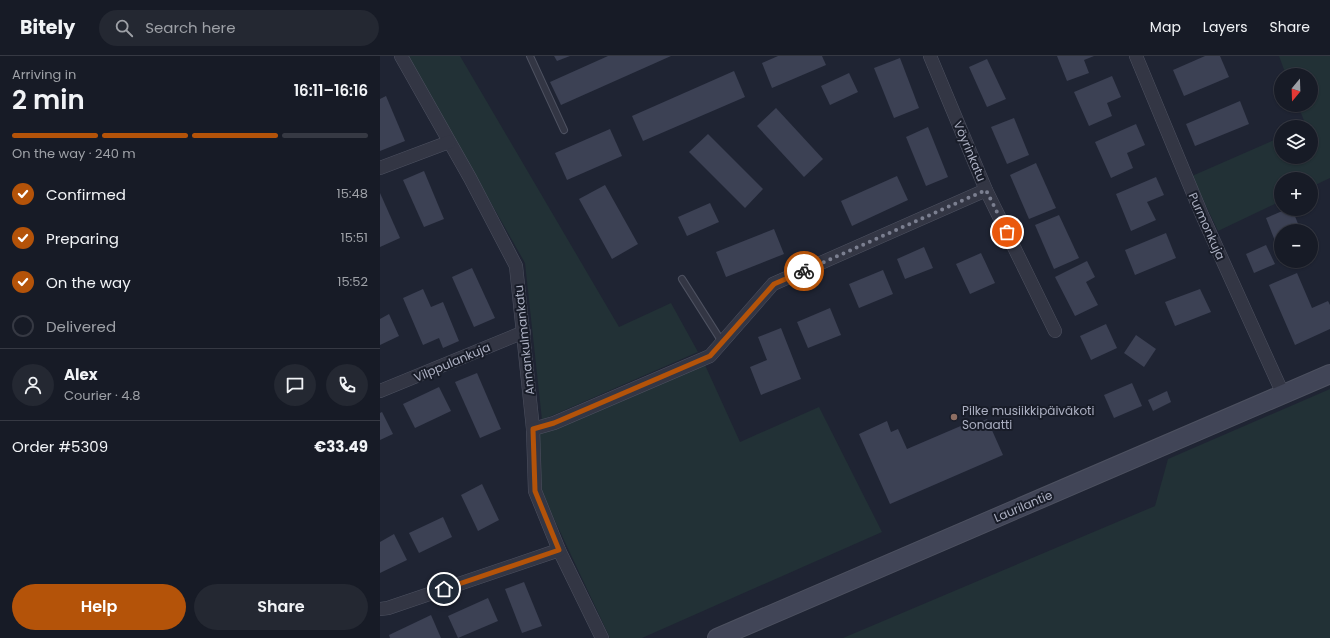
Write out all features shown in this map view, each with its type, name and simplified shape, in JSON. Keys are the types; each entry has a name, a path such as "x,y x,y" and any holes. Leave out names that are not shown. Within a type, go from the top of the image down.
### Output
{"street":[{"name":"Annankulmankatu","path":"402,56 516,266 533,429 535,491 559,550 602,638"},
{"name":"Vöyrinkatu","path":"930,56 986,190 1054,331"},
{"name":"Purmonkuja","path":"1136,56 1202,215 1283,394"},
{"path":"380,168 449,142"},
{"path":"533,429 554,423 710,356 774,284 986,190"},
{"name":"Vilppulankuja","path":"380,391 524,332"},
{"name":"Laurilantie","path":"717,638 1330,374"},
{"path":"380,609 388,608 559,550"}],"lane":[{"path":"530,56 564,130"},
{"path":"682,279 722,342"}],"shaded area":[{"path":"408,56 460,56 619,327 671,303 698,352 542,420 525,263"},
{"path":"1279,56 1330,56 1330,178 1318,184 1318,172 1274,172 1274,204 1218,231 1192,176 1274,140 1274,164 1318,164 1318,120 1304,120 1301,112 1318,112 1318,68 1283,68"},
{"path":"705,365 740,442 819,407 882,532 642,638 610,638 540,489 539,434"},
{"path":"1330,389 1330,638 843,638 1155,506 1168,459"}],"building":[{"path":"554,56 570,56 557,61"},
{"path":"608,56 671,56 561,105 550,82"},
{"path":"778,56 822,56 826,65 772,88 762,63"},
{"path":"1057,56 1094,56 1084,60 1089,73 1067,81"},
{"path":"1205,56 1220,56 1229,77 1184,96 1173,70"},
{"path":"900,58 919,108 894,118 874,68"},
{"path":"987,59 1006,99 987,107 969,67"},
{"path":"734,71 745,97 643,141 632,116"},
{"path":"849,73 858,92 830,105 821,86"},
{"path":"1112,76 1121,97 1107,103 1112,116 1089,126 1074,92"},
{"path":"386,96 405,141 380,151 380,99"},
{"path":"1240,101 1249,124 1195,146 1186,124"},
{"path":"776,108 823,159 804,177 757,126"},
{"path":"1014,118 1029,155 1007,164 991,127"},
{"path":"1136,124 1145,145 1127,153 1133,168 1111,178 1095,142"},
{"path":"928,127 948,177 926,186 906,137"},
{"path":"610,129 622,156 567,180 555,153"},
{"path":"708,134 763,189 745,208 689,152"},
{"path":"1036,163 1056,208 1029,219 1010,175"},
{"path":"424,171 444,219 424,227 403,180"},
{"path":"897,176 908,200 852,226 841,201"},
{"path":"1156,177 1164,195 1147,202 1156,220 1131,231 1116,194"},
{"path":"605,185 638,244 612,259 579,199"},
{"path":"380,193 400,238 380,247"},
{"path":"710,203 719,222 687,236 678,217"},
{"path":"1059,215 1079,258 1054,269 1035,225"},
{"path":"1274,215 1274,216 1295,216 1298,224 1274,224 1274,238 1266,218"},
{"path":"774,229 784,254 726,277 716,252"},
{"path":"1166,233 1176,258 1135,275 1125,250"},
{"path":"1266,245 1274,264 1254,273 1246,254"},
{"path":"924,247 933,268 905,279 897,259"},
{"path":"981,253 995,283 970,294 956,264"},
{"path":"1087,261 1095,277 1086,282 1098,305 1075,316 1055,277"},
{"path":"472,268 495,318 474,327 452,277"},
{"path":"883,270 893,294 859,308 849,284"},
{"path":"1297,273 1312,308 1328,301 1330,305 1330,329 1295,345 1269,285"},
{"path":"423,289 431,307 443,302 459,341 443,348 439,338 423,345 403,298"},
{"path":"1200,289 1211,312 1175,326 1165,302"},
{"path":"830,308 841,335 808,348 797,322"},
{"path":"389,314 399,336 380,345 380,319"},
{"path":"1106,324 1117,348 1091,360 1080,336"},
{"path":"781,328 801,379 761,395 750,367 767,360 758,337"},
{"path":"1136,335 1156,349 1144,367 1124,353"},
{"path":"477,373 501,429 480,438 455,382"},
{"path":"1132,383 1142,406 1114,418 1104,395"},
{"path":"439,387 451,411 415,428 403,404"},
{"path":"1167,391 1171,402 1153,411 1148,400"},
{"path":"382,412 393,434 380,440 380,413"},
{"path":"987,419 1003,455 890,504 859,434 887,421 891,432 898,429 907,449 970,422 972,425"},
{"path":"482,484 499,520 478,531 461,495"},
{"path":"443,517 452,537 419,553 409,533"},
{"path":"394,534 407,560 380,573 380,542"},
{"path":"524,582 542,626 522,633 505,589"},
{"path":"488,598 498,621 458,638 448,616"},
{"path":"431,615 441,638 390,638 389,635"}],"way so far":[{"path":"804,271 986,190 1007,232"}],"place":[{"name":"Pilke musiikkipäiväkoti Sonaatti","path":"954,417"}],"route":[{"path":"444,589 559,550 535,491 533,429 554,423 710,356 774,284 804,271"}]}
